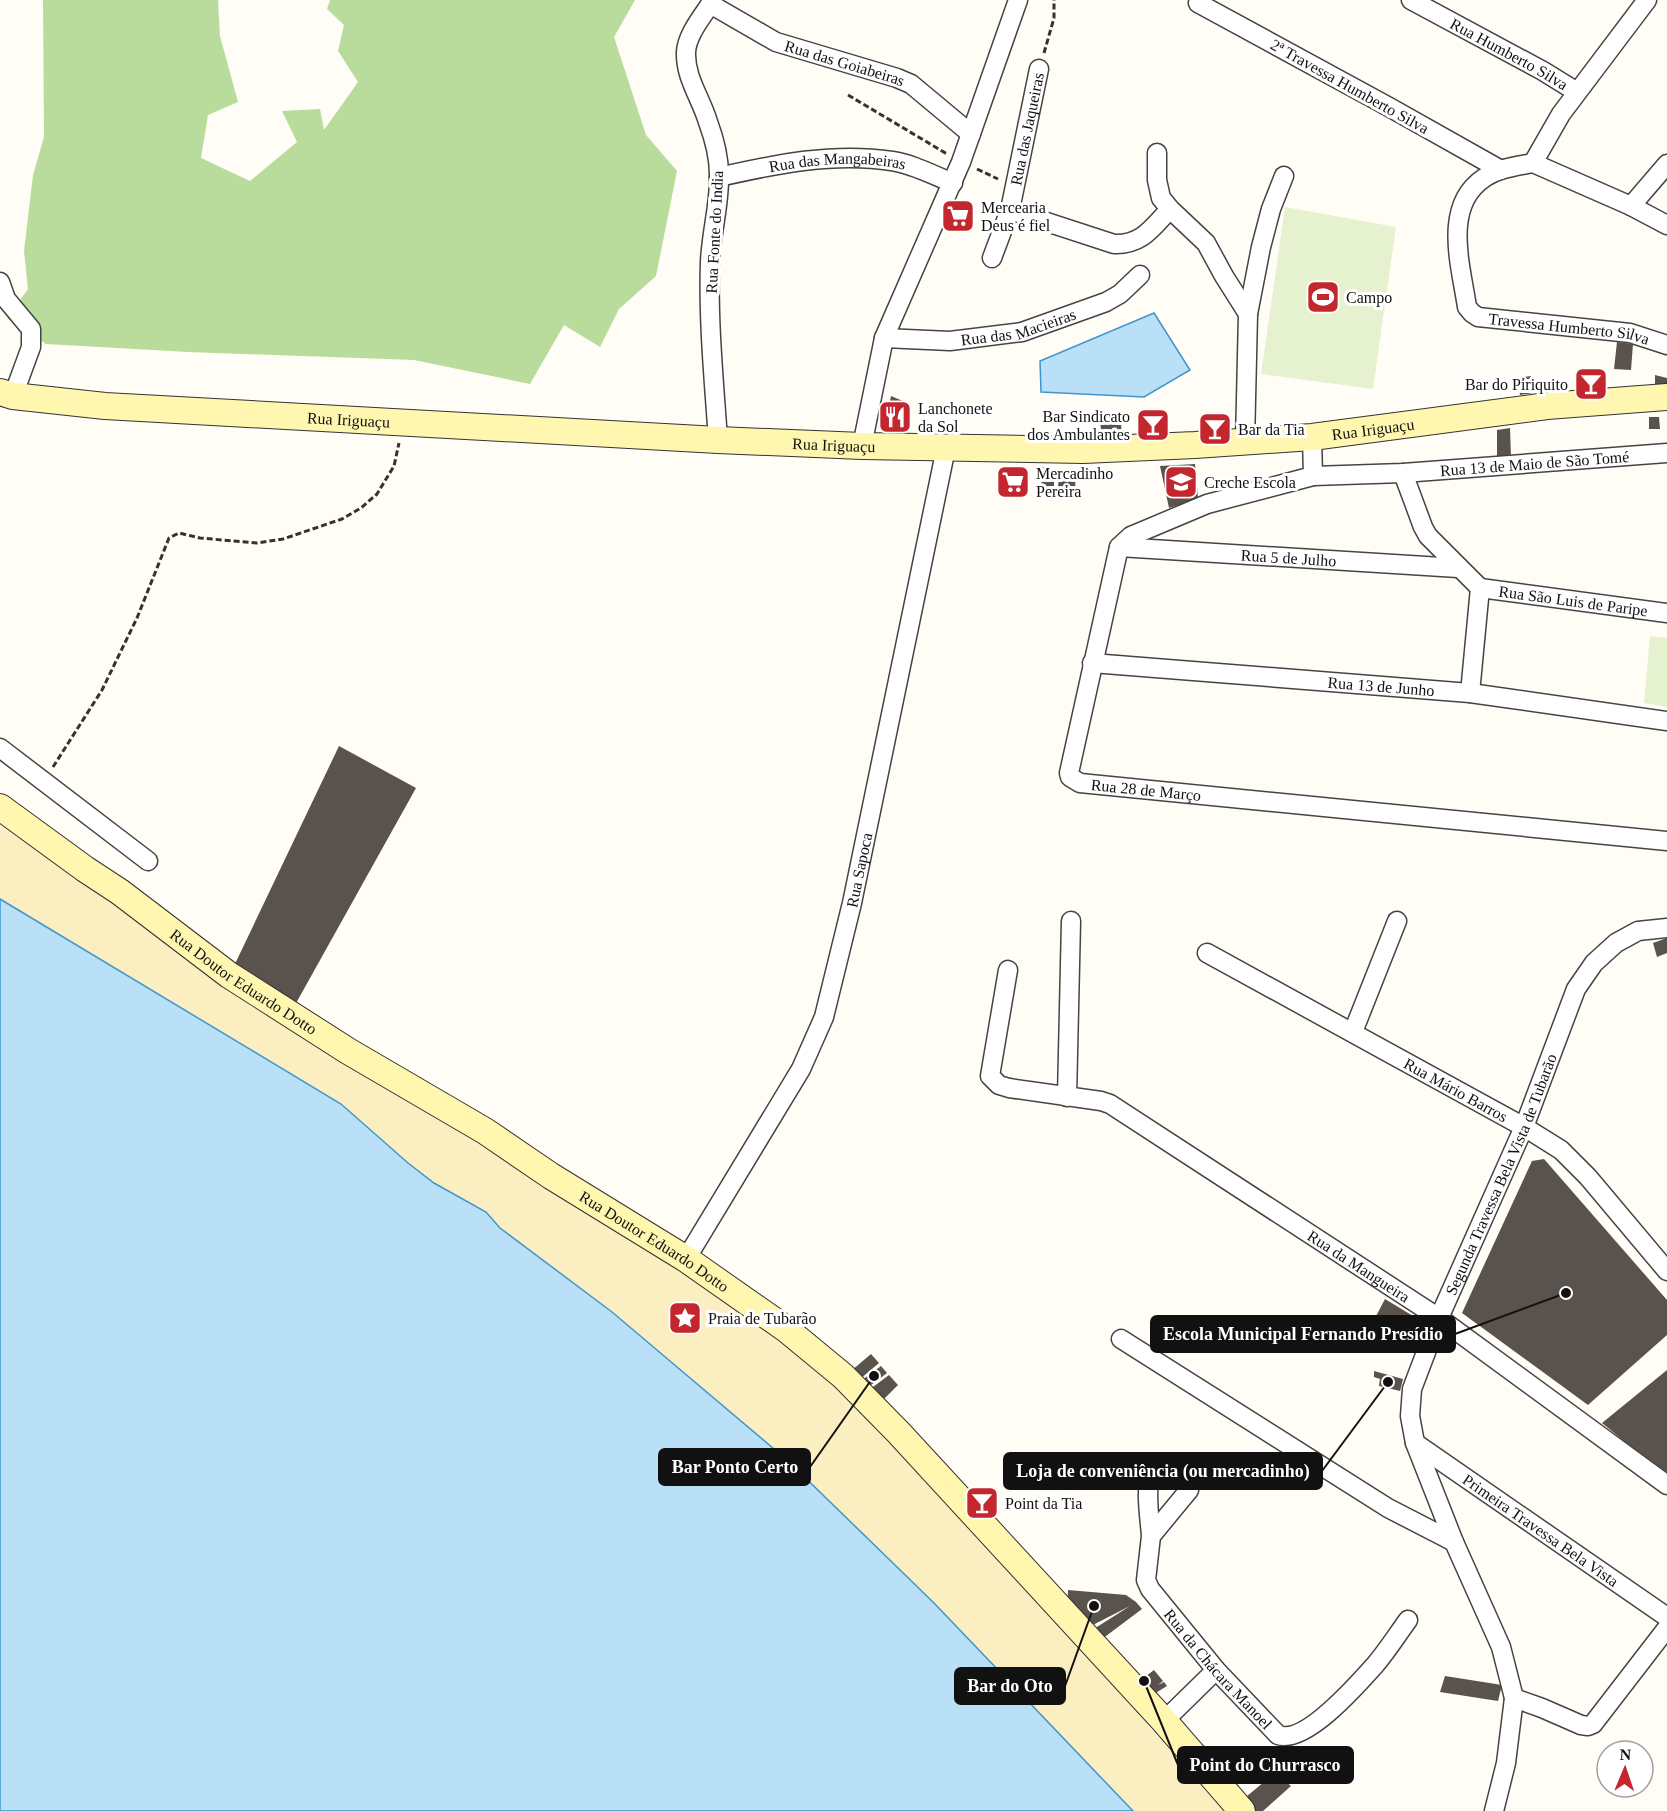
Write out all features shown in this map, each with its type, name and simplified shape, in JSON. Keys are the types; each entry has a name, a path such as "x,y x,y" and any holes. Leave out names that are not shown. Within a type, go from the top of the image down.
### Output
{"main road":[{"name":"Rua Iriguaçu","path":"6,394 105,406 718,440 862,446 1083,450 1312,437 1547,406 1667,397"},
{"name":"Rua Doutor Eduardo Dotto","path":"0,807 120,892 229,975 348,1051 485,1131 551,1176 686,1259 786,1329 843,1376 908,1442 1164,1721 1242,1811"}],"street":[{"path":"862,446 884,338 961,162 1018,0"},
{"name":"Rua Humberto Silva","path":"1411,0 1543,71 1577,92"},
{"path":"1647,0 1561,114 1533,163 1631,206 1667,225"},
{"name":"Rua das Goiabeiras","path":"711,2 776,42 911,84 971,134"},
{"name":"Rua Fonte do India","path":"711,2 693,32 686,49 686,63 690,79 708,121 717,157 719,177 709,288 718,440"},
{"name":"2ª Travessa Humberto Silva","path":"1198,3 1389,106 1501,170"},
{"name":"Rua das Jaqueiras","path":"992,258 1011,210 1039,69"},
{"path":"1157,153 1157,180 1161,198 1206,243 1248,314"},
{"name":"Rua das Mangabeiras","path":"719,177 808,160 845,158 893,161 924,170 952,183"},
{"name":"Travessa Humberto Silva","path":"1533,163 1501,170 1484,178 1464,201 1457,222 1467,307 1472,313 1486,319 1630,333 1667,345"},
{"path":"1631,206 1667,164"},
{"path":"1245,442 1248,314 1261,247 1271,209 1284,176"},
{"path":"1011,210 1114,244 1127,245 1138,241 1170,209"},
{"name":"Rua das Macieiras","path":"884,338 950,341 1022,332 1106,302 1120,294 1140,275"},
{"path":"0,282 6,299 31,329 31,347 6,394"},
{"path":"1119,547 1131,536 1207,504 1313,476 1312,437"},
{"name":"Rua Sapoca","path":"686,1259 801,1069 824,1017 854,892 946,448"},
{"name":"Rua 13 de Maio de São Tomé","path":"1313,476 1403,472 1667,453"},
{"path":"1403,472 1428,536 1480,588 1470,693"},
{"name":"Rua 5 de Julho","path":"1119,547 1458,568"},
{"name":"Rua 28 de Março","path":"1119,547 1069,773 1073,780 1080,783 1667,841"},
{"name":"Rua São Luis de Paripe","path":"1480,588 1667,613"},
{"name":"Rua 13 de Junho","path":"1092,663 1470,693 1667,721"},
{"path":"0,748 148,861"},
{"path":"1008,970 990,1076 999,1085 1009,1088 1067,1097 1071,921"},
{"path":"1353,1032 1397,921"},
{"name":"Segunda Travessa Bela Vista de Tubarão","path":"1494,1811 1506,1763 1514,1698 1501,1647 1454,1542 1415,1443 1410,1416 1412,1389 1438,1318 1524,1127 1576,989 1594,963 1616,943 1638,931 1667,928"},
{"name":"Rua Mário Barros","path":"1207,953 1524,1127 1561,1150 1588,1177 1667,1271"},
{"name":"Rua da Mangueira","path":"1067,1097 1110,1104 1438,1318 1667,1485"},
{"path":"1120,1339 1388,1508 1454,1542"},
{"name":"Primeira Travessa Bela Vista","path":"1415,1443 1667,1617"},
{"name":"Rua da Chácara Manoel","path":"1151,1536 1146,1580 1150,1589 1216,1670 1278,1735 1284,1737 1292,1736 1333,1710 1376,1664 1408,1620"},
{"path":"1514,1698 1581,1725 1593,1724 1667,1628"},
{"path":"1164,1721 1216,1670"}],"path":[{"name":"Rua das Jaqueiras","path":"1039,69 1054,18 1054,0"},
{"name":"Rua das Mangabeiras","path":"848,95 961,162 1016,188"},
{"path":"44,782 102,690 137,618 169,538 179,533 200,538 257,543 283,539 342,519 361,508 377,494 394,466 404,423"}],"green space":[{"path":"43,0 218,0 220,36 238,102 208,115 201,158 250,181 297,142 282,111 320,109 324,130 358,82 338,51 344,25 327,9 330,0 635,0 614,37 646,135 677,171 656,276 619,309 600,347 564,325 530,384 414,360 188,352 46,344 7,318 28,289 24,251 33,175 44,137"},
{"path":"1285,207 1396,227 1373,389 1261,374"},
{"path":"1650,636 1667,638 1667,707 1644,703"}],"sand":[{"name":"Praia de Tubarão","path":"0,826 452,1122 618,1225 760,1324 849,1399 1025,1586 1224,1811 1133,1811 934,1603 500,1228 486,1212 434,1183 341,1104 0,899"}],"water":[{"path":"1154,313 1190,370 1144,397 1041,392 1040,361"},
{"path":"0,899 341,1104 434,1183 486,1212 500,1228 612,1312 787,1460 934,1603 1133,1811 0,1811"}],"building":[{"path":"954,208 968,214 962,225 949,219"},
{"path":"1617,342 1633,344 1631,370 1614,369"},
{"path":"1655,375 1667,378 1667,386 1655,384"},
{"path":"1531,376 1533,393 1520,395 1518,378"},
{"path":"1581,378 1603,378 1603,391 1580,390"},
{"path":"891,396 905,402 906,435 884,431"},
{"path":"1120,412 1122,436 1102,436 1099,415"},
{"path":"1145,414 1163,414 1163,433 1145,434"},
{"path":"1649,417 1659,417 1660,429 1649,429"},
{"path":"1510,428 1511,458 1497,460 1497,430"},
{"path":"1195,464 1198,499 1169,508 1160,466"},
{"path":"1006,467 1025,470 1023,498 1002,493"},
{"path":"1042,467 1054,469 1054,489 1041,489"},
{"path":"1059,470 1076,470 1075,490 1058,489"},
{"path":"339,746 416,788 295,1005 234,966"},
{"path":"1667,938 1667,953 1657,957 1653,943"},
{"path":"1544,1159 1667,1300 1667,1335 1588,1405 1462,1313 1532,1161"},
{"path":"1385,1299 1418,1319 1412,1350 1364,1339"},
{"path":"871,1354 879,1363 859,1380 851,1371"},
{"path":"881,1366 887,1373 867,1388 861,1381"},
{"path":"1667,1370 1667,1476 1602,1423"},
{"path":"1374,1371 1403,1379 1400,1391 1379,1386 1380,1379 1374,1377"},
{"path":"889,1375 898,1385 882,1401 869,1390"},
{"path":"991,1490 988,1520 975,1510 979,1491"},
{"path":"1068,1590 1126,1595 1142,1609 1098,1642 1089,1632 1130,1606 1087,1628 1067,1610"},
{"path":"1154,1670 1163,1681 1158,1685 1164,1682 1167,1686 1149,1697 1137,1683"},
{"path":"1445,1676 1502,1685 1498,1701 1440,1692"},
{"path":"1275,1773 1291,1786 1263,1811 1250,1811 1241,1801"}],"place":[{"name":"Mercearia Deus é fiel","path":"958,216"},
{"name":"Campo","path":"1323,297"},
{"name":"Bar do Piriquito","path":"1591,384"},
{"name":"Lanchonete da Sol","path":"895,417"},
{"name":"Bar Sindicato dos Ambulantes","path":"1153,425"},
{"name":"Bar da Tia","path":"1215,429"},
{"name":"Mercadinho Pereira","path":"1013,482"},
{"name":"Creche Escola","path":"1181,482"},
{"name":"Escola Municipal Fernando Presídio","path":"1566,1293"},
{"name":"Praia de Tubarão","path":"685,1318"},
{"name":"Bar Ponto Certo","path":"874,1376"},
{"name":"Loja de conveniência (ou mercadinho)","path":"1388,1382"},
{"name":"Point da Tia","path":"982,1503"},
{"name":"Bar do Oto","path":"1094,1606"},
{"name":"Point do Churrasco","path":"1144,1681"}]}
